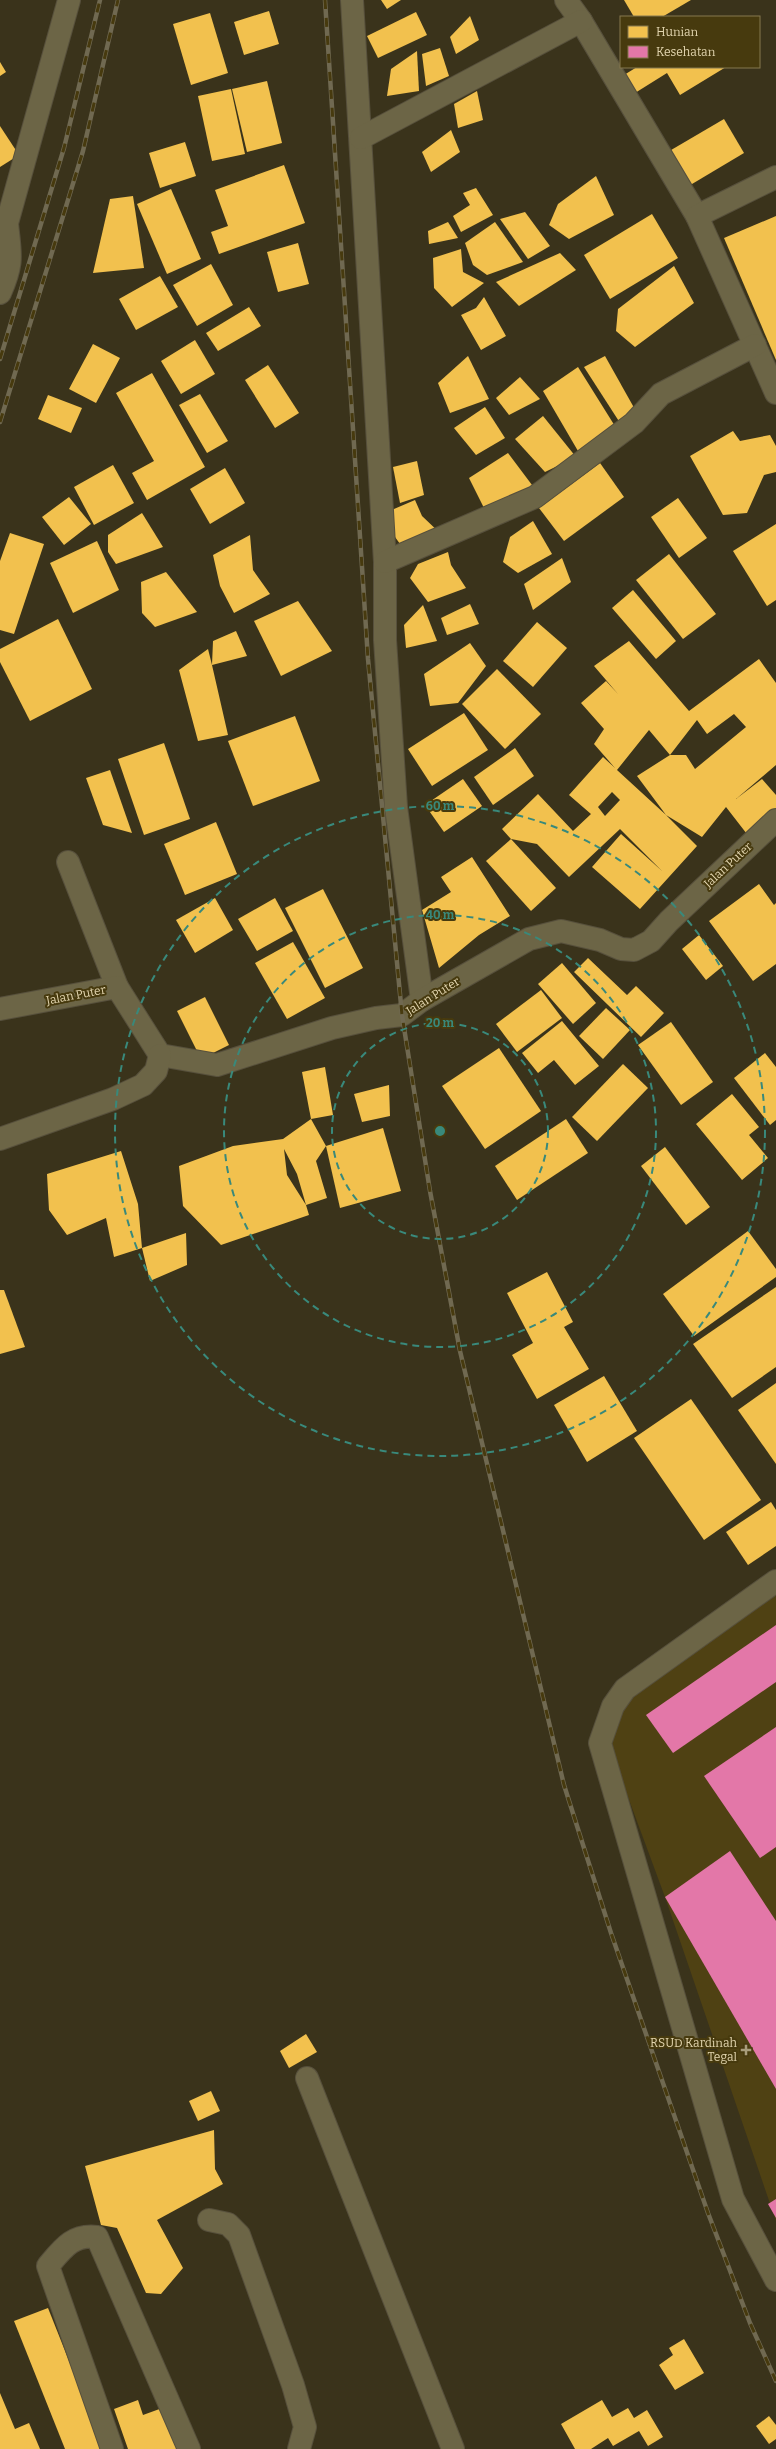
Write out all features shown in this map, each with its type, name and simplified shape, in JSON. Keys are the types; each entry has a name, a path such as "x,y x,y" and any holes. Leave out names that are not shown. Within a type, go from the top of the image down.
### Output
{"street":[{"path":"0,293 11,261 12,249 7,223 69,0"},
{"path":"352,0 384,562 385,640 396,807 422,1000"},
{"path":"566,0 581,22 697,216 776,393"},
{"path":"361,138 581,22"},
{"path":"697,216 776,177"},
{"path":"384,562 535,497 634,423 660,394 755,345"},
{"name":"Jalan Puter","path":"0,1009 117,987 160,1055 217,1065 332,1028 376,1018 402,1015 422,1000 529,939 561,931 600,940 621,949 634,950 651,941 669,921 776,820"},
{"path":"68,862 117,987"},
{"path":"0,1139 113,1099 144,1085 156,1071 160,1055"},
{"path":"776,1581 626,1689 613,1706 600,1742 733,2199 776,2280"},
{"path":"307,2078 453,2449"},
{"path":"209,2220 228,2224 239,2235 292,2385 305,2427 299,2449"},
{"path":"112,2449 48,2266 64,2247 83,2235 97,2237 189,2449"}],"shaded area":[{"name":"RSUD Kardinah Tegal","path":"776,1584 776,2221 665,1897 604,1732 639,1679"}],"building: Hunian":[{"path":"381,0 401,0 387,9"},
{"path":"624,0 691,0 664,16 633,16"},
{"path":"269,11 279,44 244,55 234,22"},
{"path":"416,12 427,35 378,58 367,36"},
{"path":"210,13 228,73 191,85 173,24"},
{"path":"470,16 479,40 456,54 450,37"},
{"path":"440,48 449,76 426,86 422,54"},
{"path":"417,51 419,91 387,96 391,69"},
{"path":"0,62 6,72 0,76"},
{"path":"635,68 724,68 680,95 667,73 635,93 624,75"},
{"path":"267,81 282,143 247,152 232,89"},
{"path":"231,89 245,154 212,161 198,96"},
{"path":"477,91 483,120 458,128 454,104"},
{"path":"724,119 744,153 687,187 666,153"},
{"path":"0,126 19,155 0,167"},
{"path":"451,130 460,152 431,172 422,152"},
{"path":"185,142 196,176 160,188 149,153"},
{"path":"284,165 305,223 219,254 211,232 228,226 215,190"},
{"path":"596,176 614,215 569,239 549,225 558,204"},
{"path":"476,188 493,215 461,232 453,216 470,205 463,193"},
{"path":"171,189 201,259 167,274 137,204"},
{"path":"133,196 144,268 93,273 110,199"},
{"path":"525,212 550,246 528,259 500,219"},
{"path":"652,214 678,258 610,299 584,255"},
{"path":"776,216 776,360 724,238"},
{"path":"448,222 458,238 429,244 428,231"},
{"path":"495,222 523,262 487,275 473,265 465,243"},
{"path":"298,243 309,284 278,292 267,252"},
{"path":"461,249 463,272 484,283 452,307 434,288 433,258"},
{"path":"560,253 576,270 519,306 496,282"},
{"path":"211,264 233,305 197,326 173,285"},
{"path":"674,266 694,303 635,347 616,331 618,309"},
{"path":"160,276 178,307 136,330 119,299"},
{"path":"484,297 506,336 481,350 461,315 476,308"},
{"path":"249,307 261,326 218,351 206,333"},
{"path":"195,340 215,374 181,394 161,361"},
{"path":"93,344 120,358 96,403 69,389"},
{"path":"468,356 489,399 450,413 438,383"},
{"path":"605,356 637,413 622,426 584,367"},
{"path":"268,365 299,413 275,428 245,380"},
{"path":"578,367 618,431 578,451 543,391"},
{"path":"152,373 205,467 147,500 132,473 154,461 116,393"},
{"path":"520,377 540,399 509,415 496,398"},
{"path":"200,394 228,441 207,453 179,405"},
{"path":"48,395 82,408 71,433 38,419"},
{"path":"485,407 505,438 476,455 454,428"},
{"path":"543,416 576,457 545,472 515,439"},
{"path":"733,431 740,441 770,435 776,446 776,472 764,475 747,513 723,515 690,456"},
{"path":"508,453 535,489 487,514 469,478"},
{"path":"417,461 424,495 400,503 393,467"},
{"path":"600,463 624,497 564,541 539,508"},
{"path":"113,465 134,503 94,525 74,487"},
{"path":"225,468 245,503 210,524 190,489"},
{"path":"69,497 91,524 64,545 42,517"},
{"path":"678,498 707,538 679,558 651,517"},
{"path":"415,500 422,516 442,535 403,548 387,526 387,512"},
{"path":"142,513 163,547 116,564 108,552 108,535"},
{"path":"533,521 552,554 518,573 503,562 510,537"},
{"path":"776,524 776,600 767,606 733,551"},
{"path":"10,533 44,544 14,634 0,630 0,561"},
{"path":"250,535 253,570 270,594 234,613 220,586 213,555"},
{"path":"97,541 119,590 73,613 50,563"},
{"path":"448,552 451,565 466,588 428,602 410,578 418,564"},
{"path":"669,554 716,614 683,639 636,580"},
{"path":"562,558 571,582 533,610 524,584"},
{"path":"166,572 197,612 155,627 142,613 141,582"},
{"path":"633,590 676,641 656,659 612,608"},
{"path":"298,601 332,651 281,676 254,621"},
{"path":"470,604 479,624 447,635 441,618"},
{"path":"423,605 437,641 406,648 404,625"},
{"path":"58,619 92,689 30,721 0,662 0,649"},
{"path":"537,622 567,648 533,687 503,661"},
{"path":"236,631 247,656 212,665 213,641"},
{"path":"629,641 689,711 759,659 776,683 776,765 736,799 762,779 776,795 776,813 750,838 726,807 702,837 666,815 697,846 640,909 592,867 621,834 662,871 620,829 569,877 537,844 511,839 502,829 538,794 573,831 591,814 569,795 603,757 615,768 594,744 604,729 581,703 606,681 618,694 594,666","holes":["734,714 746,727 695,769 686,755 670,755 697,720 707,734","649,730 670,755 637,776 666,815 617,770","612,792 620,800 605,816 598,807"]},
{"path":"470,643 486,666 458,703 430,706 424,674"},
{"path":"208,649 228,735 198,741 179,670"},
{"path":"497,669 541,714 505,749 462,704"},
{"path":"464,713 488,750 432,786 408,749"},
{"path":"295,716 320,781 253,806 228,741"},
{"path":"164,743 190,819 144,835 118,759"},
{"path":"515,748 534,776 493,805 474,777"},
{"path":"110,770 132,833 103,825 86,778"},
{"path":"463,779 482,806 444,832 425,805"},
{"path":"216,822 237,874 185,895 164,844"},
{"path":"511,839 556,888 531,911 486,861"},
{"path":"472,857 510,916 479,935 439,968 422,910 451,892 441,877"},
{"path":"759,884 774,905 776,903 776,964 753,981 709,921"},
{"path":"323,889 363,968 325,988 285,908"},
{"path":"215,898 233,930 195,953 176,920"},
{"path":"275,898 293,931 257,951 238,919"},
{"path":"699,935 723,966 706,980 682,949"},
{"path":"293,942 325,998 287,1019 255,963"},
{"path":"588,958 627,995 636,986 664,1013 641,1037 574,972"},
{"path":"562,963 596,1003 573,1024 538,984"},
{"path":"541,990 562,1018 517,1052 496,1024"},
{"path":"205,997 229,1045 201,1059 177,1011"},
{"path":"606,1008 630,1030 603,1059 579,1036"},
{"path":"562,1021 599,1066 575,1085 554,1060 538,1073 522,1053"},
{"path":"671,1022 713,1082 681,1105 638,1045"},
{"path":"499,1048 541,1111 485,1149 442,1086"},
{"path":"765,1053 776,1067 776,1120 770,1125 734,1078"},
{"path":"623,1064 648,1088 597,1141 572,1117"},
{"path":"325,1067 333,1115 311,1119 302,1072"},
{"path":"389,1085 390,1116 362,1122 354,1094"},
{"path":"732,1094 759,1127 749,1135 768,1158 742,1180 696,1124"},
{"path":"311,1119 326,1146 316,1161 327,1198 306,1205 309,1215 221,1245 183,1206 179,1166 233,1146 283,1139","holes":["284,1149 297,1174 306,1205 287,1175"]},
{"path":"566,1119 588,1153 517,1200 495,1166"},
{"path":"383,1128 401,1191 340,1208 326,1146"},
{"path":"665,1147 710,1207 686,1225 641,1166"},
{"path":"121,1151 138,1204 142,1248 114,1257 106,1218 67,1235 49,1210 47,1174"},
{"path":"748,1231 776,1269 776,1277 694,1336 663,1294"},
{"path":"186,1233 187,1265 150,1281 142,1248"},
{"path":"547,1272 573,1322 564,1327 589,1369 537,1399 512,1355 533,1343 507,1293"},
{"path":"776,1287 776,1367 732,1398 693,1344"},
{"path":"0,1290 4,1290 25,1347 0,1354"},
{"path":"604,1376 637,1431 587,1462 554,1405"},
{"path":"776,1383 776,1464 738,1410"},
{"path":"691,1399 761,1500 704,1540 634,1438"},
{"path":"771,1502 776,1510 776,1546 748,1565 726,1532"},
{"path":"306,2034 317,2052 289,2068 280,2051"},
{"path":"211,2091 220,2111 198,2121 189,2101"},
{"path":"214,2130 215,2169 223,2184 157,2220 183,2268 161,2294 146,2293 117,2228 101,2225 85,2166"},
{"path":"48,2308 104,2449 65,2449 14,2321"},
{"path":"684,2339 704,2373 675,2390 659,2365 673,2355 669,2348"},
{"path":"0,2393 15,2429 29,2423 40,2449 0,2449"},
{"path":"138,2400 143,2415 165,2407 180,2449 128,2449 114,2409"},
{"path":"602,2400 612,2417 628,2408 634,2418 647,2410 663,2437 648,2446 639,2431 613,2446 608,2438 591,2449 575,2449 561,2424"},
{"path":"769,2416 776,2425 776,2439 769,2444 756,2426"}],"building: Kesehatan":[{"path":"776,1625 776,1682 673,1753 646,1715"},
{"path":"776,1727 776,1847 760,1858 704,1776"},
{"path":"730,1851 776,1921 776,2089 665,1897"},
{"path":"776,2199 776,2218 768,2204"}],"railway":[{"path":"0,359 64,148 100,0"},
{"path":"0,422 83,151 118,0"},
{"path":"325,0 368,659 402,1015 430,1191 460,1351 564,1785 611,1933 708,2213 750,2323 776,2381"}],"place":[{"name":"RSUD Kardinah Tegal","path":"746,2050"}]}
